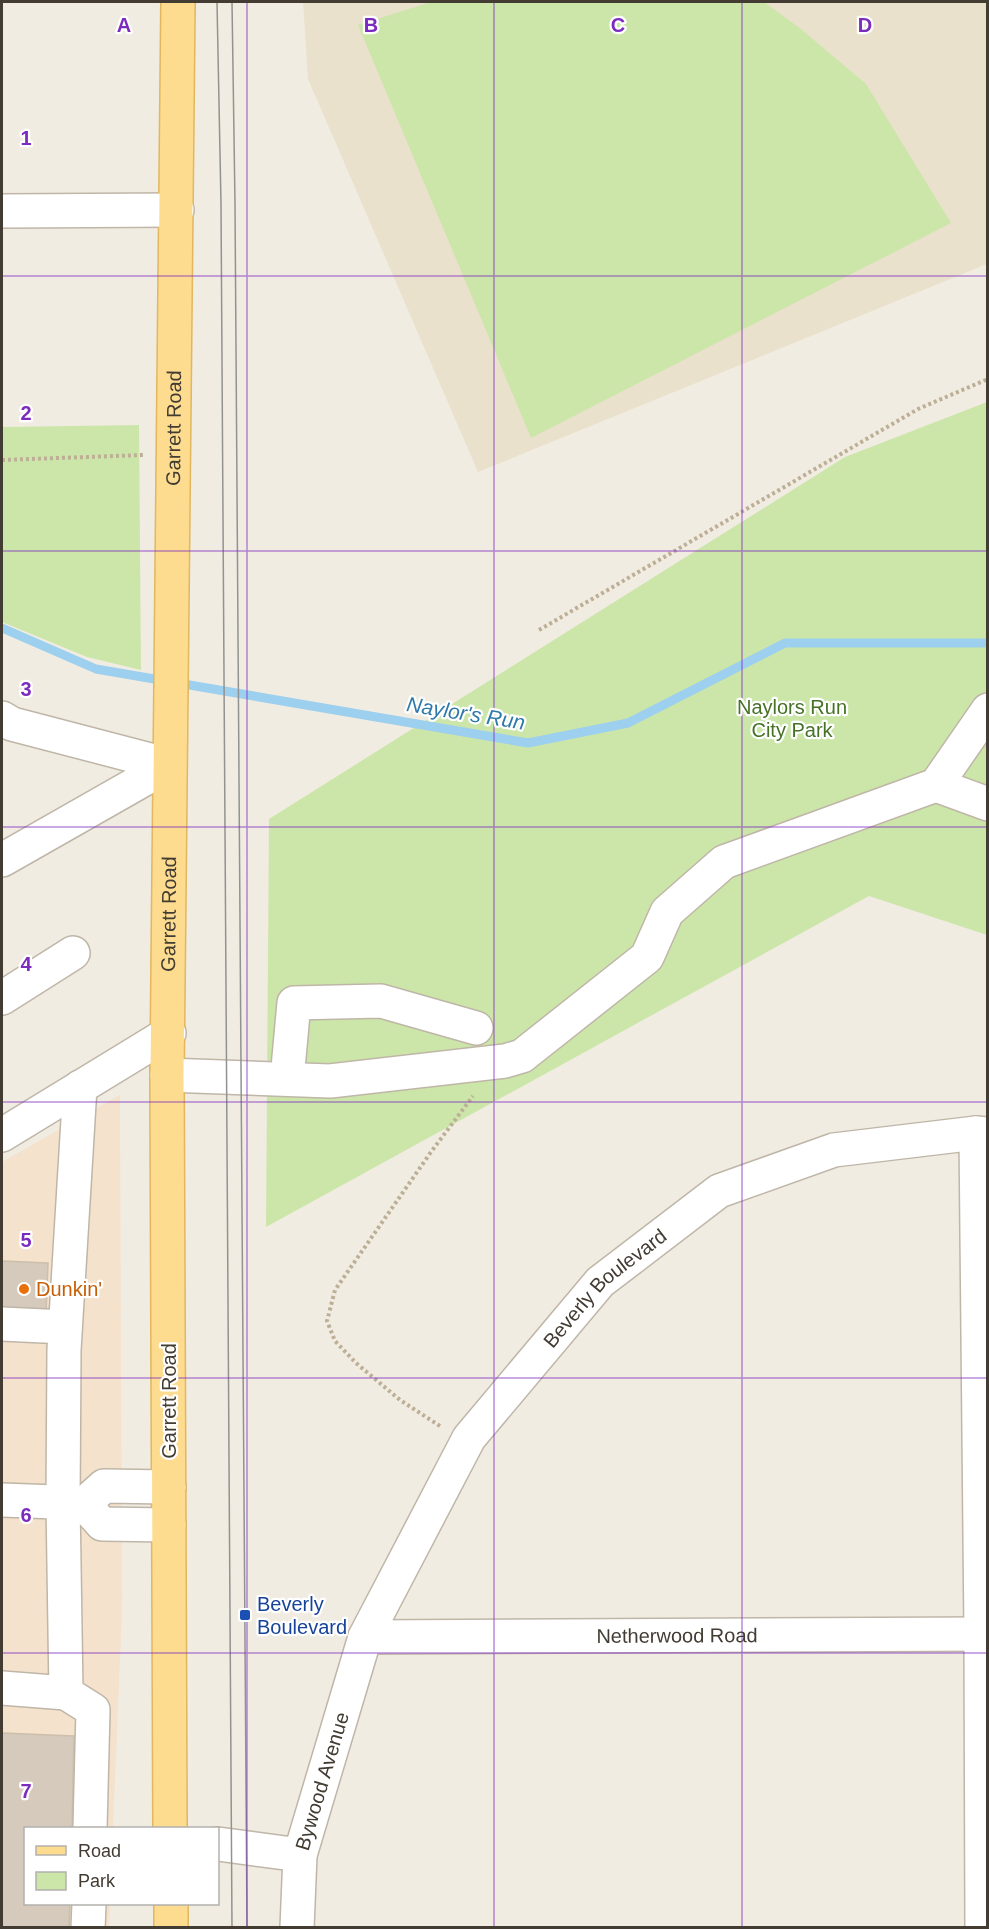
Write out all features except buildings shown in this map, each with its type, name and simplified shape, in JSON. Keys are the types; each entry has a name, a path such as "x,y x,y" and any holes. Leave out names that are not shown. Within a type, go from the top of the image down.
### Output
{"main road":[{"name":"Garrett Road","path":"170,1827 167,1075 178,2"},
{"path":"171,1905 171,1928"}],"street":[{"path":"2,211 177,210"},
{"path":"167,1075 330,1081 522,1056 647,957 667,912 724,862 936,785 987,710"},
{"path":"2,718 12,724 169,765"},
{"path":"2,860 169,765"},
{"path":"936,785 987,804"},
{"path":"2,998 73,953"},
{"path":"287,1079 294,1003 381,1001 476,1028"},
{"path":"2,1136 168,1033"},
{"path":"66,1693 74,1503 65,1338 80,1087"},
{"path":"982,1134 984,1634 982,1928"},
{"name":"Beverly Boulevard","path":"365,1637 466,1443 600,1282 719,1191 834,1150 982,1134"},
{"path":"2,1324 65,1338"},
{"path":"2,1346 65,1338"},
{"path":"2,1500 74,1503 105,1486 169,1486"},
{"path":"74,1503 102,1524 169,1525"},
{"name":"Netherwood Road","path":"365,1637 984,1634"},
{"name":"Bywood Avenue","path":"297,1928 300,1855 365,1637"},
{"path":"2,1688 66,1693 93,1710 90,1827"},
{"path":"219,1844 300,1855"},
{"path":"88,1928 89,1905"}],"path":[{"path":"539,630 918,409 987,379"},
{"path":"2,460 174,453"},
{"path":"466,1443 400,1400 356,1363 335,1341 327,1321 335,1290 430,1152 476,1092 505,1060"}],"shaded area":[{"path":"303,2 987,2 987,264 478,472 308,79"},
{"path":"120,1095 122,1611 113,1827 24,1827 24,1905 110,1905 109,1927 2,1927 2,1162"}],"green space":[{"path":"431,2 764,2 801,29 866,84 951,223 531,438 358,25"},
{"name":"Naylors Run City Park","path":"987,402 987,935 869,896 266,1227 269,819 845,457"},
{"path":"139,425 141,670 87,657 2,622 2,427"}],"waterway":[{"name":"Naylor's Run","path":"2,628 96,669 528,743 628,723 785,643 988,643"}],"tram line":[{"path":"217,2 221,204 232,1928"},
{"path":"232,2 247,1928"}],"place":[{"name":"Dunkin'","path":"24,1289"},
{"name":"Beverly Boulevard","path":"245,1615"}]}
